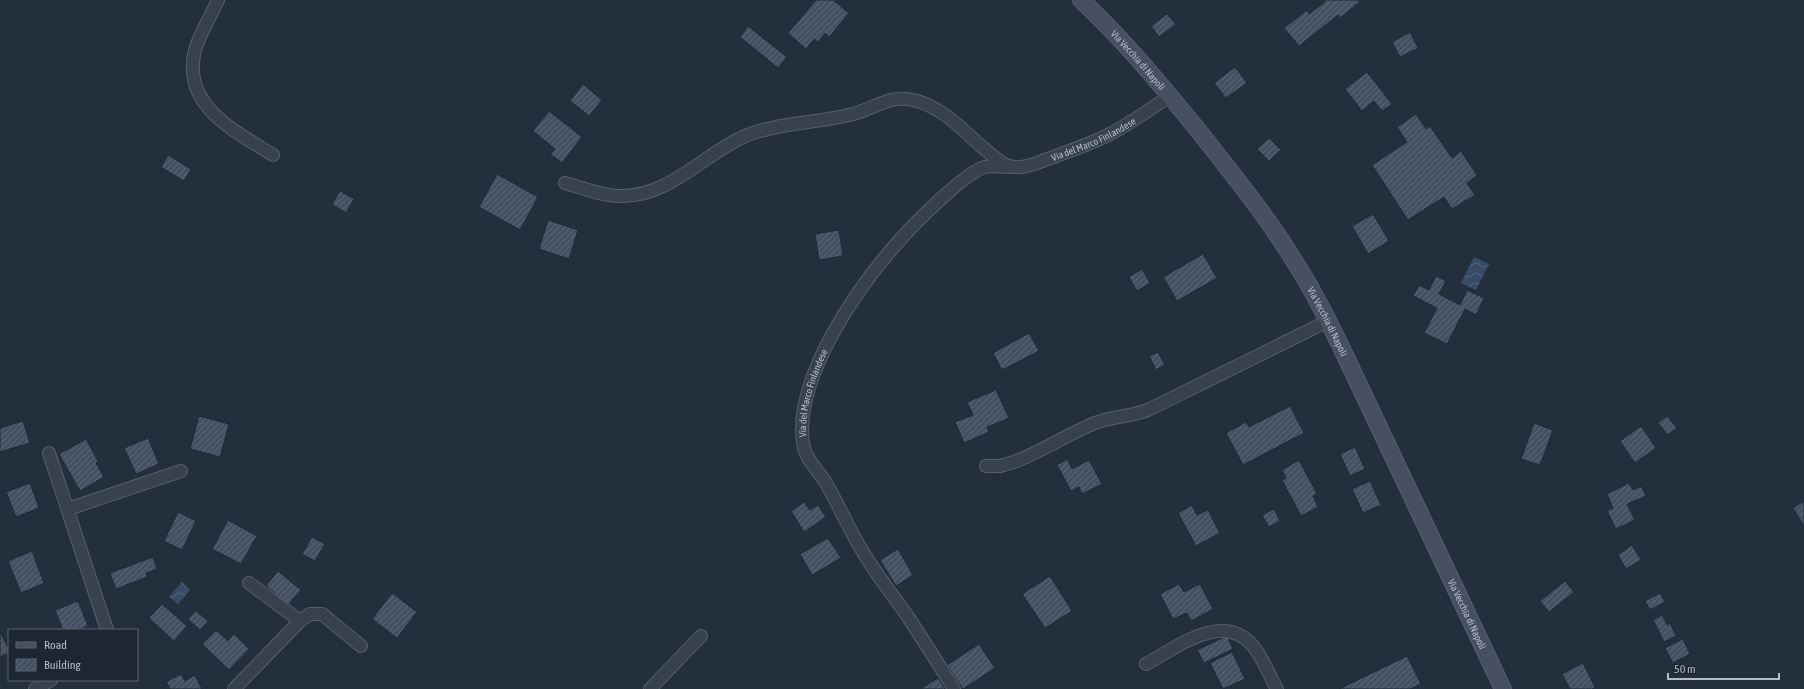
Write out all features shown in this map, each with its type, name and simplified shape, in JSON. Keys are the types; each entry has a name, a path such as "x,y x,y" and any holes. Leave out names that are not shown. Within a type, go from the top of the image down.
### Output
{"street":[{"path":"218,0 196,49 193,65 196,84 208,108 220,121 273,155"},
{"name":"Via Vecchia di Napoli","path":"1081,0 1119,37 1170,96 1231,173 1278,236 1301,271 1328,321 1503,689"},
{"name":"Via del Marco Finlandese","path":"954,689 866,556 827,484 807,456 802,439 802,422 810,384 825,349 850,306 886,256 918,221 972,173 986,166 1011,168 1027,166 1101,138 1130,122 1170,96"},
{"path":"565,183 609,195 622,196 638,194 668,183 730,143 747,135 782,125 852,114 889,100 905,98 923,103 944,115 996,159 1011,168"},
{"path":"986,466 997,466 1014,462 1094,423 1112,418 1131,416 1150,409 1328,321"},
{"path":"49,453 107,629"},
{"path":"68,509 181,471"},
{"path":"249,583 300,621"},
{"path":"234,689 300,621 310,614 322,614 361,646"},
{"path":"1146,664 1204,634 1216,631 1228,631 1240,635 1254,648 1277,689"},
{"path":"650,689 701,636"},
{"path":"35,689 49,681"}],"water":[{"path":"1474,257 1489,264 1476,290 1461,283"},
{"path":"182,582 190,590 178,604 169,597"}],"building":[{"path":"816,0 833,0 849,13 829,37 825,33 818,42 814,39 806,49 788,33"},
{"path":"1324,0 1359,0 1360,2 1340,18 1338,15 1299,46 1284,28 1307,10 1309,14 1325,2"},
{"path":"1167,14 1176,24 1159,37 1151,26"},
{"path":"748,26 787,57 778,68 740,37"},
{"path":"1410,32 1418,48 1400,57 1392,42"},
{"path":"1235,67 1247,83 1226,98 1214,83"},
{"path":"1367,72 1392,104 1382,111 1374,101 1362,111 1345,89"},
{"path":"583,84 602,100 589,116 570,101"},
{"path":"549,111 582,137 562,163 550,154 555,149 533,131"},
{"path":"1416,114 1426,129 1430,126 1452,158 1461,151 1477,175 1467,183 1475,195 1452,209 1444,197 1408,220 1372,165 1407,142 1397,127"},
{"path":"1269,138 1281,150 1269,161 1257,149"},
{"path":"168,155 191,169 184,181 161,167"},
{"path":"497,174 538,197 520,230 479,207"},
{"path":"340,191 354,199 346,213 332,204"},
{"path":"1373,214 1389,241 1368,254 1352,226"},
{"path":"548,220 578,230 569,259 539,249"},
{"path":"839,230 843,256 819,260 815,234"},
{"path":"1203,254 1217,278 1177,301 1163,277"},
{"path":"1142,269 1150,283 1137,291 1129,277"},
{"path":"1436,276 1446,281 1439,294 1460,305 1467,290 1484,298 1476,315 1465,309 1447,344 1424,333 1437,308 1413,296 1419,285 1429,290"},
{"path":"1029,333 1039,351 1002,370 993,353"},
{"path":"1158,352 1165,365 1156,370 1149,356"},
{"path":"996,390 1009,418 987,427 989,432 964,443 955,422 973,415 967,402"},
{"path":"1290,406 1304,433 1243,465 1226,433 1246,422 1249,427"},
{"path":"199,416 229,424 220,457 190,449"},
{"path":"1667,416 1677,428 1668,435 1658,423"},
{"path":"23,421 30,443 0,452 0,428"},
{"path":"1534,423 1553,430 1540,465 1521,459"},
{"path":"1641,426 1656,448 1635,463 1620,441"},
{"path":"148,438 159,464 136,474 124,448"},
{"path":"86,439 98,461 96,463 104,477 80,491 59,454"},
{"path":"1355,447 1365,469 1350,476 1340,454"},
{"path":"1067,459 1072,469 1089,460 1102,484 1082,494 1079,487 1071,491 1057,465"},
{"path":"1299,460 1317,494 1313,496 1318,507 1301,516 1282,480 1286,478 1282,470"},
{"path":"1370,481 1381,505 1363,513 1352,489"},
{"path":"30,483 39,508 16,517 6,492"},
{"path":"1629,483 1633,490 1641,486 1646,496 1627,504 1635,520 1616,529 1607,511 1613,508 1607,494"},
{"path":"1804,501 1804,526 1793,508"},
{"path":"804,502 810,510 818,505 826,517 804,532 791,511"},
{"path":"1192,505 1197,515 1208,510 1220,533 1196,546 1178,513"},
{"path":"1274,509 1280,521 1269,527 1262,515"},
{"path":"178,512 196,521 182,550 164,541"},
{"path":"228,520 257,536 241,564 212,549"},
{"path":"312,537 325,544 315,561 302,554"},
{"path":"828,538 841,558 812,575 800,554"},
{"path":"1632,545 1641,560 1626,569 1618,555"},
{"path":"898,549 913,575 896,586 880,560"},
{"path":"32,551 44,583 21,593 8,561"},
{"path":"153,557 157,569 146,573 147,577 116,589 110,573"},
{"path":"278,571 301,590 288,605 266,586"},
{"path":"1050,576 1072,611 1045,628 1022,594"},
{"path":"1565,581 1574,592 1549,612 1540,601"},
{"path":"1179,584 1184,592 1200,584 1213,609 1191,621 1187,613 1173,619 1160,594"},
{"path":"392,593 417,612 397,638 372,619"},
{"path":"1660,593 1665,602 1650,610 1645,601"},
{"path":"78,601 88,626 80,629 63,629 55,610"},
{"path":"162,604 187,626 174,641 149,618"},
{"path":"196,611 208,621 200,630 188,619"},
{"path":"1662,615 1667,625 1670,623 1676,636 1664,642 1653,620"},
{"path":"216,630 228,641 234,634 249,649 229,670 202,644"},
{"path":"0,632 8,647 8,653 0,657"},
{"path":"1227,636 1233,649 1204,663 1197,650"},
{"path":"1683,639 1690,654 1673,663 1665,648"},
{"path":"979,644 995,668 963,689 947,665"},
{"path":"1232,652 1245,679 1223,689 1210,663"},
{"path":"1407,656 1421,684 1410,689 1339,689"},
{"path":"1583,663 1595,687 1592,689 1570,689 1562,674"},
{"path":"181,674 185,681 195,675 202,689 170,689 166,682"},
{"path":"938,678 945,689 922,689 922,688"}]}
